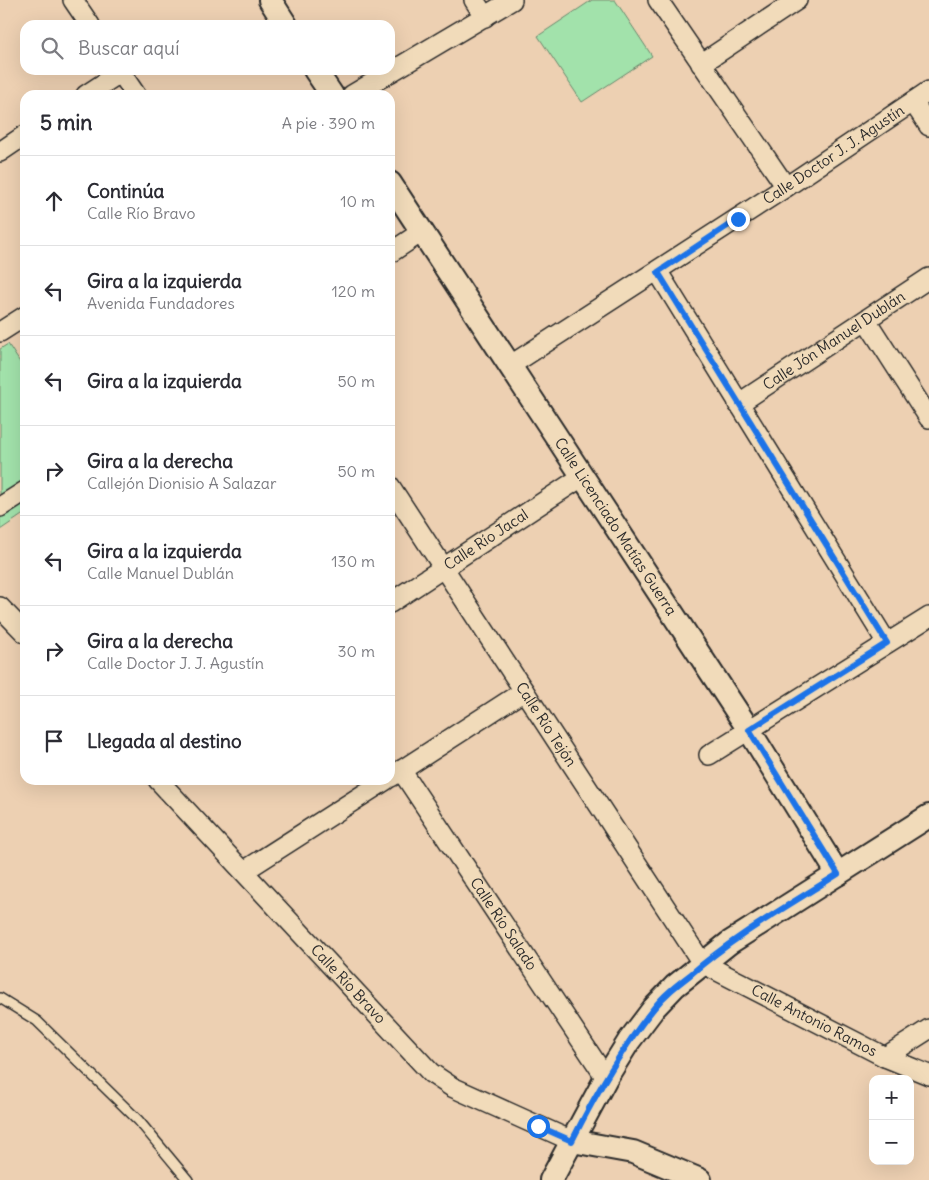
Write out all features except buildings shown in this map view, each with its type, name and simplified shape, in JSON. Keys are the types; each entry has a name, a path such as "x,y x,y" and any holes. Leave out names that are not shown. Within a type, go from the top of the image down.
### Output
{"street":[{"path":"73,0 87,20"},
{"path":"270,0 283,20"},
{"path":"474,0 485,17"},
{"path":"395,70 512,0"},
{"path":"658,0 786,187"},
{"path":"701,64 797,0"},
{"path":"93,90 114,75"},
{"path":"123,75 133,90"},
{"path":"318,75 329,90"},
{"path":"361,90 386,75"},
{"name":"Calle Doctor J. J. Agustín","path":"511,365 658,272 929,91"},
{"path":"913,102 929,126"},
{"path":"0,152 20,138"},
{"name":"Calle Licenciado Matías Guerra","path":"395,190 749,730 838,874"},
{"path":"395,250 423,232"},
{"path":"658,272 887,643"},
{"name":"Calle Jón Manuel Dublán","path":"738,404 929,278"},
{"path":"0,332 20,319"},
{"path":"866,320 929,418"},
{"name":"Calle Río Jacal","path":"395,600 583,476"},
{"path":"0,508 20,494"},
{"name":"Calle Río Tejón","path":"395,494 702,963"},
{"path":"0,607 20,628"},
{"path":"709,755 929,617"},
{"path":"395,774 524,691"},
{"name":"Calle Río Salado","path":"395,780 606,1078"},
{"name":"Calle Río Bravo","path":"163,785 431,1073 452,1087 572,1141"},
{"path":"244,871 378,785"},
{"path":"551,1180 606,1078 654,1008 675,986 729,943 929,816"},
{"name":"Calle Antonio Ramos","path":"702,963 885,1057 929,1075"},
{"path":"885,1057 929,1029"},
{"path":"572,1141 633,1152 700,1180"}],"lane":[{"path":"0,998 37,1021 139,1121 188,1180"}],"green space":[{"path":"592,0 615,0 652,56 582,102 538,36"},
{"path":"8,344 20,362 20,516 0,530 0,349"}],"route":[{"path":"538,1126 572,1141 606,1078 629,1042 654,1008 675,986 729,943 838,874 749,730 887,643 658,272 738,219"}]}
